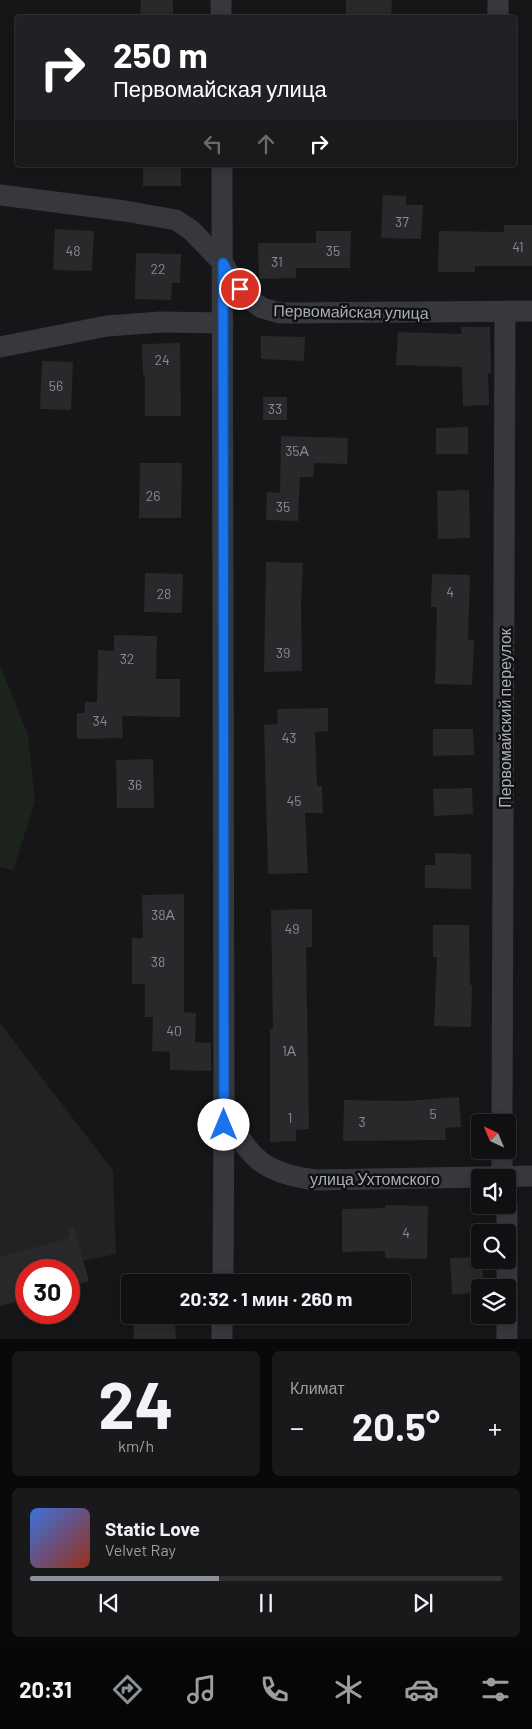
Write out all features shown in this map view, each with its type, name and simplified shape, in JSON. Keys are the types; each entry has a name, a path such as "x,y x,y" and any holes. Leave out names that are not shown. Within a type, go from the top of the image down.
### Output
{"street":[{"path":"221,0 221,15"},
{"path":"498,0 498,15"},
{"path":"222,167 223,1274"},
{"name":"Первомайская улица","path":"0,196 125,211 176,220 191,230 223,263 233,281 248,298 262,308 280,313 532,311"},
{"name":"Первомайский переулок","path":"502,1114 505,312"},
{"path":"0,347 107,326 161,322 223,323"},
{"name":"улица Ухтомского","path":"224,1105 235,1132 250,1154 270,1168 292,1177 316,1180 471,1178"},
{"name":"улица Ухтомского","path":"516,1177 532,1176"},
{"path":"507,1214 507,1339"},
{"path":"222,1324 222,1339"}],"shaded area":[{"path":"0,665 28,735 35,802 13,870 0,867"},
{"path":"0,1023 113,1171 116,1254 80,1261 80,1259 15,1259 15,1275 0,1278"}],"building":[{"path":"141,0 173,0 173,15 140,15"},
{"path":"346,0 392,0 391,15 346,15"},
{"path":"143,167 181,167 181,186 143,186"},
{"path":"383,195 406,196 406,205 423,205 421,239 381,238"},
{"path":"504,225 532,225 532,266 475,266 475,272 438,272 439,231 504,232"},
{"path":"55,229 94,231 92,271 53,270"},
{"path":"316,231 351,231 350,268 296,268 296,278 259,279 258,243 316,243"},
{"path":"136,253 181,254 180,283 172,283 171,300 135,299"},
{"path":"461,327 490,327 491,373 488,373 489,405 463,406 462,367 396,365 398,332 462,334"},
{"path":"261,336 305,337 304,361 261,359"},
{"path":"180,343 181,416 145,416 145,375 143,375 142,344"},
{"path":"42,361 73,362 71,410 40,409"},
{"path":"263,397 287,397 287,420 263,420"},
{"path":"468,427 468,454 436,454 436,428"},
{"path":"281,436 348,438 347,464 314,463 313,477 300,477 298,521 266,520 267,492 280,493"},
{"path":"140,463 182,463 181,518 139,518"},
{"path":"469,490 470,538 438,539 437,491"},
{"path":"266,562 303,563 301,605 302,671 264,672"},
{"path":"145,573 183,574 182,613 144,612"},
{"path":"432,574 470,575 468,640 474,640 472,685 435,684 437,607 431,607"},
{"path":"114,635 157,636 156,679 180,679 180,717 122,716 123,738 77,739 77,713 85,713 85,702 97,702 98,650 114,651"},
{"path":"328,708 328,731 315,732 317,786 322,786 323,813 305,813 308,873 268,874 264,725 278,724 277,709"},
{"path":"433,729 473,729 474,755 433,756"},
{"path":"153,759 154,808 117,808 116,760"},
{"path":"472,788 473,814 434,816 433,789"},
{"path":"435,853 471,854 471,889 425,888 425,865 435,865"},
{"path":"184,894 184,1012 196,1013 195,1042 211,1043 211,1071 170,1070 170,1052 152,1051 153,1017 145,1017 145,984 132,984 132,938 143,938 142,895"},
{"path":"312,909 312,947 306,947 309,1129 296,1130 296,1141 270,1142 270,1029 273,1029 271,910"},
{"path":"433,925 469,925 470,985 472,985 471,1027 434,1026 437,957 433,957"},
{"path":"459,1097 461,1127 445,1128 446,1140 343,1141 344,1100 406,1101"},
{"path":"385,1205 428,1206 427,1259 385,1258 385,1251 342,1252 342,1209 385,1208"},
{"path":"69,1228 74,1228 89,1281 80,1284 80,1259 15,1259 15,1302 0,1306 0,1257 69,1238"},
{"path":"471,1257 471,1269 483,1269 483,1279 471,1279 471,1293 452,1294 450,1258"},
{"path":"133,1324 175,1324 176,1339 134,1339"}],"route":[{"path":"224,1125 223,263 240,289"}]}
